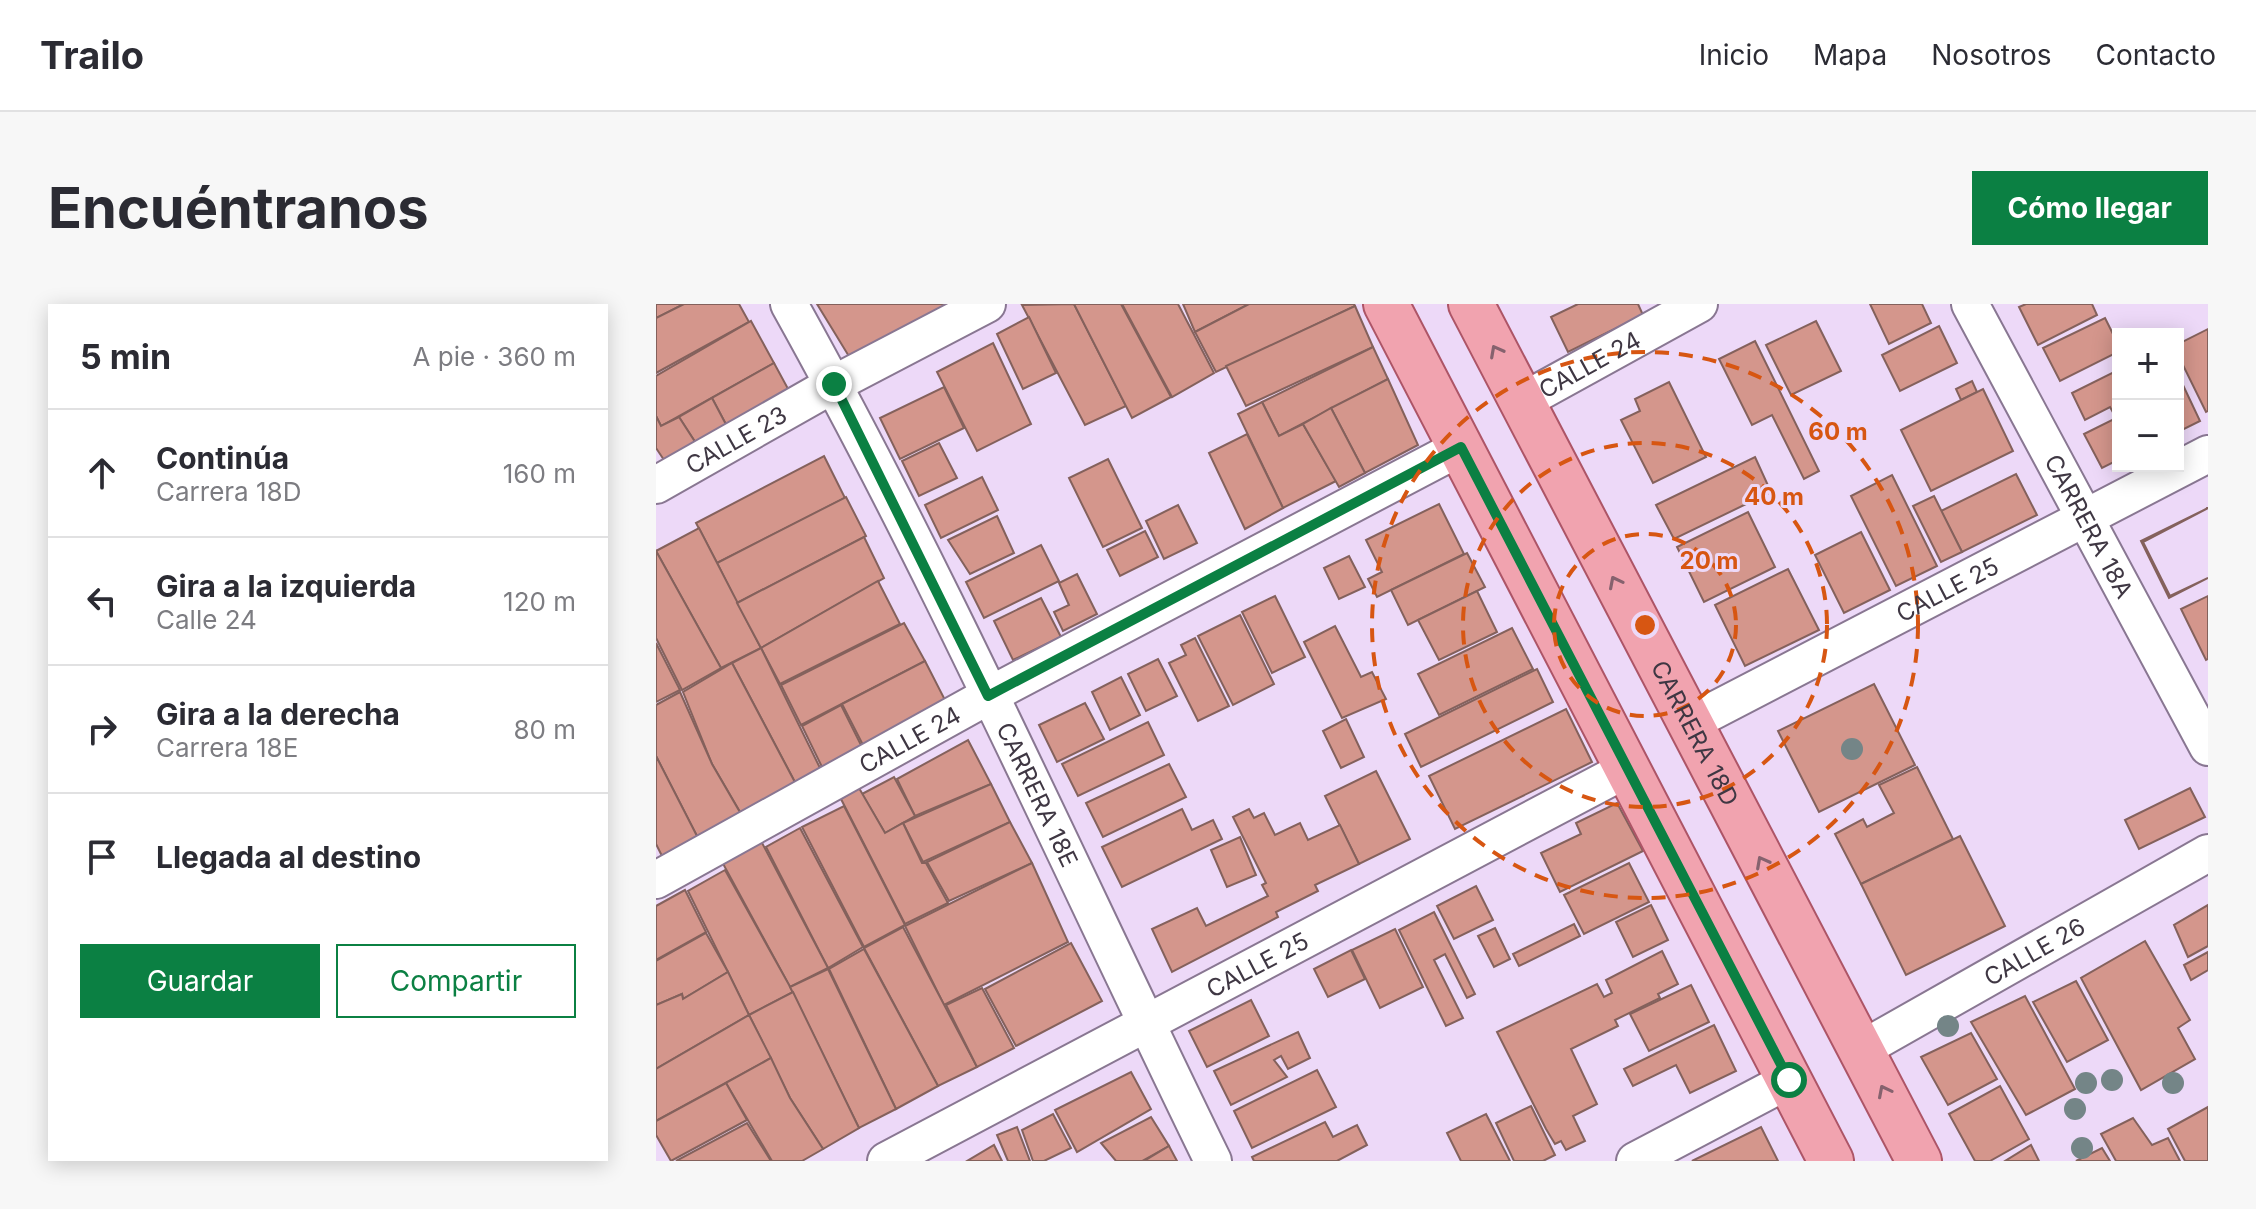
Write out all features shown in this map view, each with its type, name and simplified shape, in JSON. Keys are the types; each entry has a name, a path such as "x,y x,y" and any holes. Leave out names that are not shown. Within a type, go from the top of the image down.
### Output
{"main road":[{"path":"1386,304 1831,1161"},
{"name":"CARRERA 18D","path":"1471,304 1919,1161"}],"street":[{"name":"CARRERA 18E","path":"789,304 834,384 1213,1161"},
{"name":"CALLE 23","path":"656,485 834,384 987,304"},
{"name":"CALLE 24","path":"1523,401 1699,304"},
{"name":"CARRERA 18A","path":"1970,304 2208,747"},
{"name":"CALLE 24","path":"656,880 988,696 1461,447"},
{"name":"CALLE 25","path":"1688,724 2208,454"},
{"name":"CALLE 25","path":"886,1161 1627,769"},
{"name":"CALLE 26","path":"1862,1049 2208,853"},
{"path":"1635,1161 1789,1080"}],"building":[{"path":"656,304 684,304 656,318"},
{"path":"684,304 739,304 749,322 656,373 656,318"},
{"path":"817,304 952,304 850,358"},
{"path":"1074,304 1126,406 1085,425 1022,305"},
{"path":"1074,304 1121,304 1171,397 1132,418"},
{"path":"1122,304 1178,304 1214,373 1172,397"},
{"path":"1183,304 1249,304 1195,332"},
{"path":"1249,304 1355,306 1216,372 1195,332"},
{"path":"1578,304 1638,304 1643,315 1568,352 1551,317"},
{"path":"1870,304 1922,304 1931,323 1889,344"},
{"path":"2026,304 2092,304 2097,315 2038,345 2019,307"},
{"path":"1355,306 1373,347 1246,406 1226,366"},
{"path":"1029,317 1056,373 1023,389 997,334"},
{"path":"2105,318 2112,332 2112,355 2060,381 2043,348"},
{"path":"751,321 774,363 661,426 656,416 656,376"},
{"path":"1816,321 1841,371 1791,395 1766,345"},
{"path":"1939,326 1957,363 1900,391 1882,355"},
{"path":"2208,329 2206,412 2184,367 2184,341"},
{"path":"1755,341 1819,471 1804,479 1772,415 1752,425 1719,359"},
{"path":"993,343 1031,424 977,451 937,372"},
{"path":"1373,347 1388,379 1279,436 1262,402"},
{"path":"774,363 793,398 730,432 712,398"},
{"path":"2112,373 2112,411 2110,407 2085,420 2072,393"},
{"path":"1388,379 1418,445 1365,473 1331,408"},
{"path":"1972,381 1977,392 1961,400 1956,389"},
{"path":"1669,382 1706,457 1653,483 1621,420 1640,411 1635,399"},
{"path":"944,387 964,428 900,459 880,418"},
{"path":"2184,387 2200,421 2184,429"},
{"path":"1983,389 2013,451 1931,491 1901,430"},
{"path":"712,398 730,432 699,448 679,417"},
{"path":"1262,402 1279,436 1303,424 1336,481 1283,508 1238,414"},
{"path":"1331,408 1365,473 1339,487 1303,424"},
{"path":"656,416 661,426 679,417 699,448 668,466 656,448"},
{"path":"2112,420 2112,463 2102,468 2084,434"},
{"path":"1247,434 1283,508 1245,529 1209,453"},
{"path":"939,443 957,478 919,496 902,461"},
{"path":"824,456 845,498 717,563 696,523"},
{"path":"1755,457 1771,492 1674,539 1656,505"},
{"path":"1108,459 1142,528 1103,547 1069,478"},
{"path":"2016,474 2037,515 1962,552 1941,511"},
{"path":"1892,475 1937,566 1896,586 1851,496"},
{"path":"982,477 998,510 941,538 925,505"},
{"path":"1934,496 1962,552 1941,562 1913,506"},
{"path":"846,497 866,536 737,603 717,563"},
{"path":"1439,504 1464,554 1377,597 1368,579 1382,572 1366,540"},
{"path":"1178,505 1197,543 1164,559 1146,521"},
{"path":"2208,508 2143,542 2170,596 2208,578 2169,598 2141,541"},
{"path":"1748,512 1775,567 1704,602 1677,547"},
{"path":"997,516 1014,553 970,574 948,540"},
{"path":"699,528 761,648 721,668 656,551"},
{"path":"1145,531 1158,557 1120,576 1107,550"},
{"path":"1861,532 1890,590 1844,613 1815,555"},
{"path":"864,537 884,578 761,648 737,603"},
{"path":"1041,545 1059,581 984,618 966,582"},
{"path":"656,551 721,668 682,690 656,638"},
{"path":"1467,553 1485,587 1408,625 1391,590"},
{"path":"1349,556 1365,587 1339,599 1324,568"},
{"path":"1788,569 1819,630 1745,666 1715,605"},
{"path":"1077,574 1097,614 1063,631 1054,612 1069,605 1059,583"},
{"path":"878,581 900,624 780,684 761,648"},
{"path":"1477,591 1497,632 1439,660 1418,620"},
{"path":"1275,596 1305,657 1272,673 1242,612"},
{"path":"2208,596 2208,659 2206,660 2181,609"},
{"path":"1041,598 1061,637 1013,660 994,621"},
{"path":"1240,615 1274,684 1233,705 1198,636"},
{"path":"904,623 925,661 801,725 781,685"},
{"path":"1335,626 1361,677 1372,672 1386,699 1342,718 1304,642"},
{"path":"1512,628 1533,669 1439,715 1418,674"},
{"path":"1195,638 1229,706 1198,721 1169,663 1186,655 1181,645"},
{"path":"656,643 680,690 656,702"},
{"path":"761,648 821,770 796,784 732,663"},
{"path":"1158,659 1177,696 1146,711 1128,674"},
{"path":"925,661 945,700 864,747 842,704"},
{"path":"732,663 798,788 743,817 712,764 683,692"},
{"path":"1537,669 1553,702 1421,767 1405,734"},
{"path":"1121,677 1140,715 1110,730 1092,692"},
{"path":"1874,684 1915,765 1819,812 1778,731"},
{"path":"680,692 712,764 741,814 698,838 656,756 656,705"},
{"path":"1085,703 1104,739 1057,762 1039,725"},
{"path":"841,705 862,747 823,769 802,726"},
{"path":"1566,709 1592,762 1455,829 1429,776"},
{"path":"1346,719 1364,757 1341,768 1323,731"},
{"path":"1148,722 1164,755 1078,796 1062,764"},
{"path":"968,740 991,784 915,816 897,779"},
{"path":"656,756 698,838 663,858 656,844"},
{"path":"1169,764 1186,797 1103,837 1086,803"},
{"path":"1917,767 1953,839 1861,884 1835,834 1863,819 1867,827 1894,813 1879,785"},
{"path":"1376,771 1410,839 1359,864 1325,796"},
{"path":"894,777 915,816 885,833 862,794"},
{"path":"991,784 1010,822 923,862 903,823"},
{"path":"859,788 885,833 903,823 922,863 926,863 948,903 905,924 841,799"},
{"path":"2190,788 2205,817 2139,849 2125,820"},
{"path":"1617,803 1643,851 1560,892 1541,853 1581,834 1576,823"},
{"path":"844,806 905,925 864,947 802,827"},
{"path":"1182,809 1192,830 1213,820 1222,839 1122,887 1102,847"},
{"path":"1249,809 1254,818 1264,813 1275,835 1300,823 1308,840 1340,825 1359,864 1315,885 1318,891 1276,912 1278,917 1172,972 1152,929 1197,908 1206,926 1268,896 1262,885 1266,883 1233,817"},
{"path":"1010,822 1032,863 949,901 927,862"},
{"path":"800,828 863,947 828,968 766,847"},
{"path":"1960,836 2005,926 1906,975 1861,884"},
{"path":"1240,837 1256,875 1227,887 1211,850"},
{"path":"760,839 828,968 790,987 721,860"},
{"path":"1032,863 1068,942 944,1005 905,926"},
{"path":"1629,863 1649,902 1584,934 1564,895"},
{"path":"725,870 793,992 749,1015 688,891"},
{"path":"1476,886 1493,920 1454,939 1437,906"},
{"path":"685,890 706,932 656,960 656,906"},
{"path":"1651,905 1668,940 1633,957 1616,922"},
{"path":"2208,905 2208,946 2188,957 2174,925"},
{"path":"1434,912 1475,994 1467,998 1445,954 1434,960 1463,1018 1446,1026 1399,930"},
{"path":"1574,924 1580,936 1519,966 1513,954"},
{"path":"903,927 977,1067 938,1086 864,948"},
{"path":"1495,928 1510,959 1494,967 1478,936"},
{"path":"1395,929 1423,987 1380,1008 1352,950"},
{"path":"706,933 728,972 683,999 682,994 656,1005 656,961"},
{"path":"2145,941 2190,1020 2178,1028 2195,1059 2141,1090 2081,978"},
{"path":"1071,943 1102,1001 1016,1046 985,989"},
{"path":"864,949 938,1086 896,1109 829,969"},
{"path":"1351,950 1365,979 1328,997 1314,969"},
{"path":"1662,951 1678,984 1658,994 1660,998 1615,1020 1618,1026 1571,1049 1597,1104 1573,1116 1585,1141 1566,1150 1561,1141 1555,1144 1546,1129 1497,1032 1597,984 1604,997 1612,993 1606,980"},
{"path":"2208,952 2208,970 2191,980 2184,965"},
{"path":"828,969 896,1109 859,1128 790,987"},
{"path":"728,972 749,1015 656,1069 656,1005 682,994 683,999"},
{"path":"2076,981 2108,1040 2067,1062 2033,1002"},
{"path":"1691,985 1709,1022 1649,1051 1630,1014"},
{"path":"982,988 1014,1048 977,1067 946,1005"},
{"path":"793,992 859,1128 823,1149 790,1098 749,1015"},
{"path":"2025,996 2075,1089 2026,1115 1971,1022"},
{"path":"1251,1000 1269,1036 1207,1067 1189,1031"},
{"path":"749,1015 771,1058 656,1121 656,1069"},
{"path":"1714,1025 1736,1071 1690,1093 1676,1065 1633,1086 1624,1069"},
{"path":"1298,1032 1310,1058 1288,1069 1281,1056 1274,1060 1287,1077 1231,1105 1214,1071"},
{"path":"1971,1033 1997,1079 1948,1105 1921,1057"},
{"path":"771,1058 790,1098 823,1149 802,1161 772,1161 726,1083"},
{"path":"1317,1070 1336,1107 1252,1148 1234,1111"},
{"path":"1131,1072 1151,1109 1077,1152 1055,1110"},
{"path":"726,1083 747,1120 671,1161 656,1135 656,1121"},
{"path":"2000,1086 2029,1139 1990,1161 1975,1161 1949,1114"},
{"path":"1531,1106 1555,1155 1543,1161 1514,1161 1496,1123"},
{"path":"2208,1107 2208,1161 2185,1161 2168,1129"},
{"path":"1053,1114 1071,1148 1044,1161 1033,1161 1022,1130"},
{"path":"1486,1114 1510,1161 1461,1161 1447,1133"},
{"path":"1151,1117 1169,1146 1142,1161 1116,1161 1101,1143"},
{"path":"2133,1118 2152,1145 2168,1138 2180,1161 2116,1161 2101,1134"},
{"path":"1325,1122 1333,1137 1357,1125 1367,1145 1337,1161 1254,1161 1252,1157"},
{"path":"747,1123 771,1161 676,1161"},
{"path":"1017,1127 1030,1161 1008,1161 997,1135"},
{"path":"1761,1127 1778,1161 1692,1161"},
{"path":"994,1145 1002,1161 967,1161"},
{"path":"2031,1145 2039,1161 2005,1161"},
{"path":"1169,1146 1177,1161 1144,1161"},
{"path":"2102,1148 2110,1161 2076,1161"}],"route":[{"path":"834,384 988,696 1461,447 1789,1080"}]}
